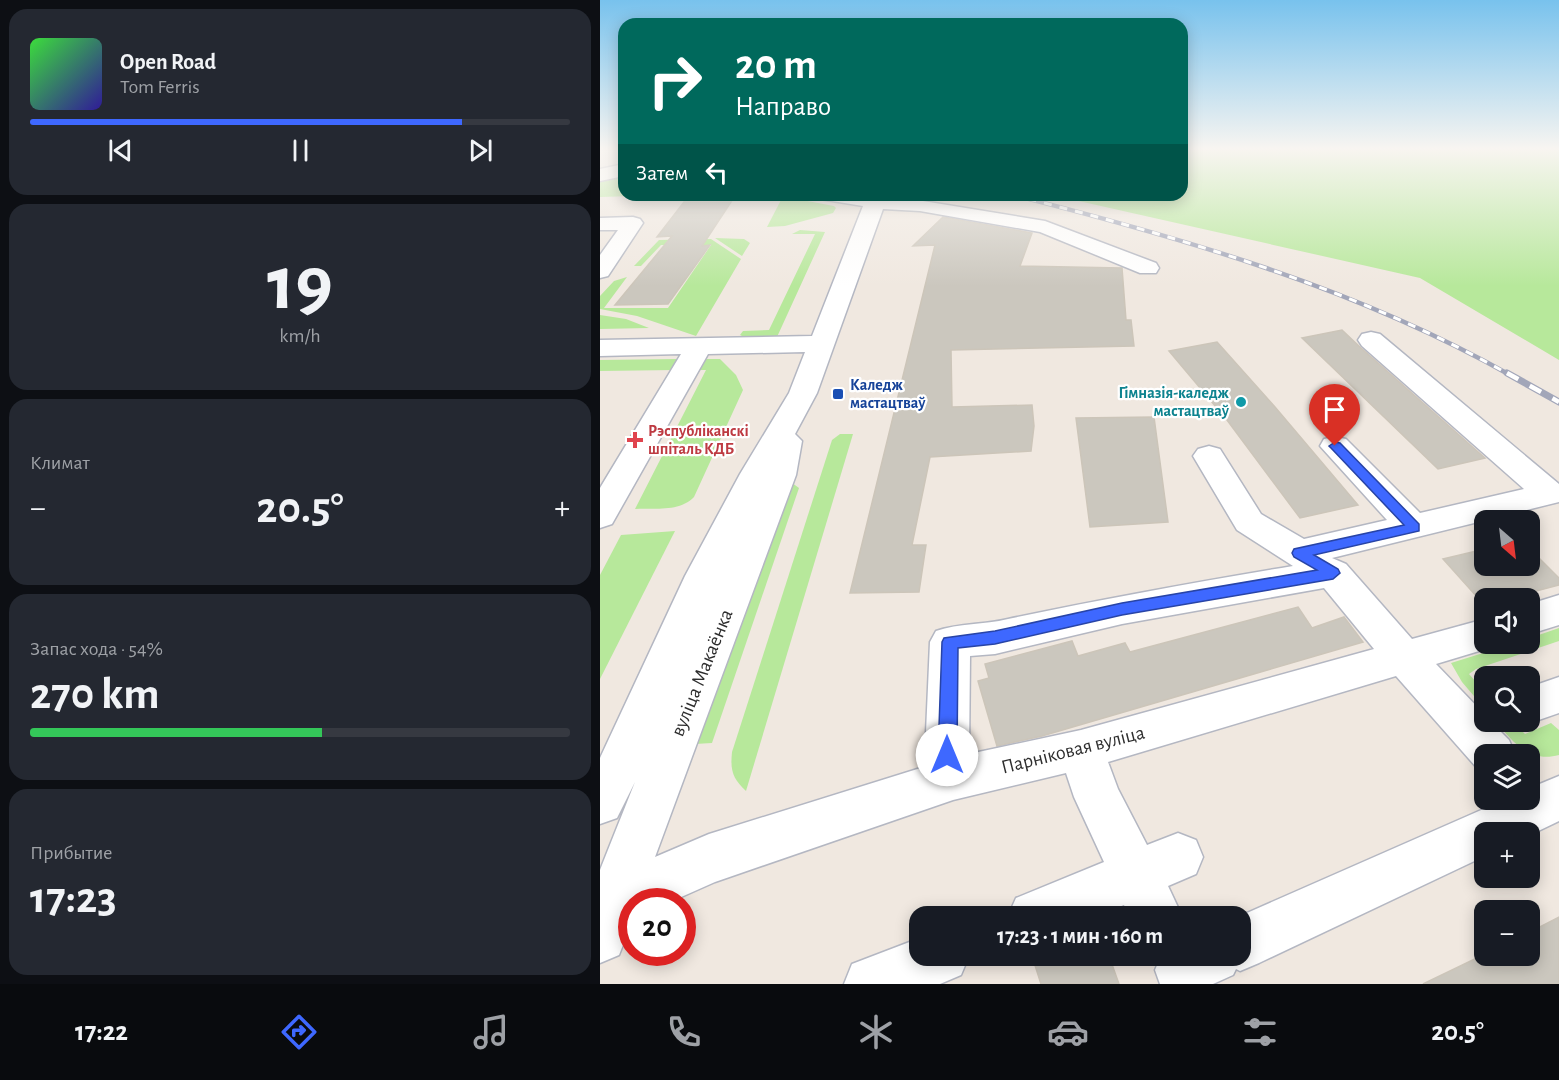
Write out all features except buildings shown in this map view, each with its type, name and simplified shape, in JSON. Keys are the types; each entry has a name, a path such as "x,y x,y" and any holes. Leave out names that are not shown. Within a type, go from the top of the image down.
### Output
{"street":[{"name":"вуліца Макаёнка","path":"600,802 620,766 703,576 793,407 803,393 874,201"},
{"path":"888,201 1045,227 1148,268"},
{"path":"600,224 633,223 600,271"},
{"path":"1299,553 1550,494 1371,340"},
{"path":"600,348 822,344"},
{"path":"600,516 687,370 698,347"},
{"name":"вуліца Макаёнка","path":"603,915 780,475 793,407"},
{"path":"1335,446 1414,527"},
{"path":"1209,456 1249,522 1333,573 1405,658 1484,744"},
{"path":"953,779 947,755 950,642 995,638 1122,609 1333,573"},
{"path":"1540,616 1559,610"},
{"name":"Парніковая вуліца","path":"603,915 709,859 953,779 1081,750 1474,637"},
{"path":"1540,702 1559,695"},
{"path":"1081,750 1097,798 1156,865 1156,906"},
{"path":"1251,939 1543,799"},
{"path":"1058,906 1156,865"},
{"path":"872,984 917,966"}],"green space":[{"path":"600,195 618,195 618,196 600,197"},
{"path":"1188,195 1559,195 1559,360 1420,278 1079,201 1188,201"},
{"path":"780,201 807,201 836,208 833,213 785,226 767,227"},
{"path":"800,230 825,232 777,337 740,335 743,331 769,330 815,234 792,234"},
{"path":"715,238 744,239 750,243 742,256"},
{"path":"711,239 741,259 696,336 637,316 600,309 600,296 614,281 627,277 604,308 668,308 711,245 661,245 641,266 634,266 659,240"},
{"path":"600,315 626,319 649,328 600,329"},
{"path":"678,359 675,370 600,371 600,360"},
{"path":"720,359 736,375 743,390 694,497 674,507 635,509 706,370 694,370 700,361"},
{"path":"840,434 853,434 746,791 733,774 732,752 832,440"},
{"path":"788,480 799,488 712,743 695,744"},
{"path":"675,531 600,679 600,575 621,535"},
{"path":"1559,628 1559,641 1540,647 1540,635"},
{"path":"1480,654 1520,654 1485,666 1474,666 1474,670 1469,674 1474,680 1474,696 1462,682 1451,663"},
{"path":"1551,723 1559,730 1559,755 1540,756 1540,744 1516,744 1505,732 1525,734 1540,732 1540,728"}],"railway":[{"path":"1036,201 1204,248 1330,291 1391,316 1510,375"},
{"path":"1507,373 1559,402"}],"place":[{"name":"Каледж мастацтваў","path":"838,394"},
{"name":"Гімназія-каледж мастацтваў","path":"1241,402"},
{"name":"Рэспубліканскі шпіталь КДБ","path":"635,440"}],"route":[{"path":"947,755 950,642 995,638 1122,609 1333,573 1299,553 1414,527 1335,446"}]}
